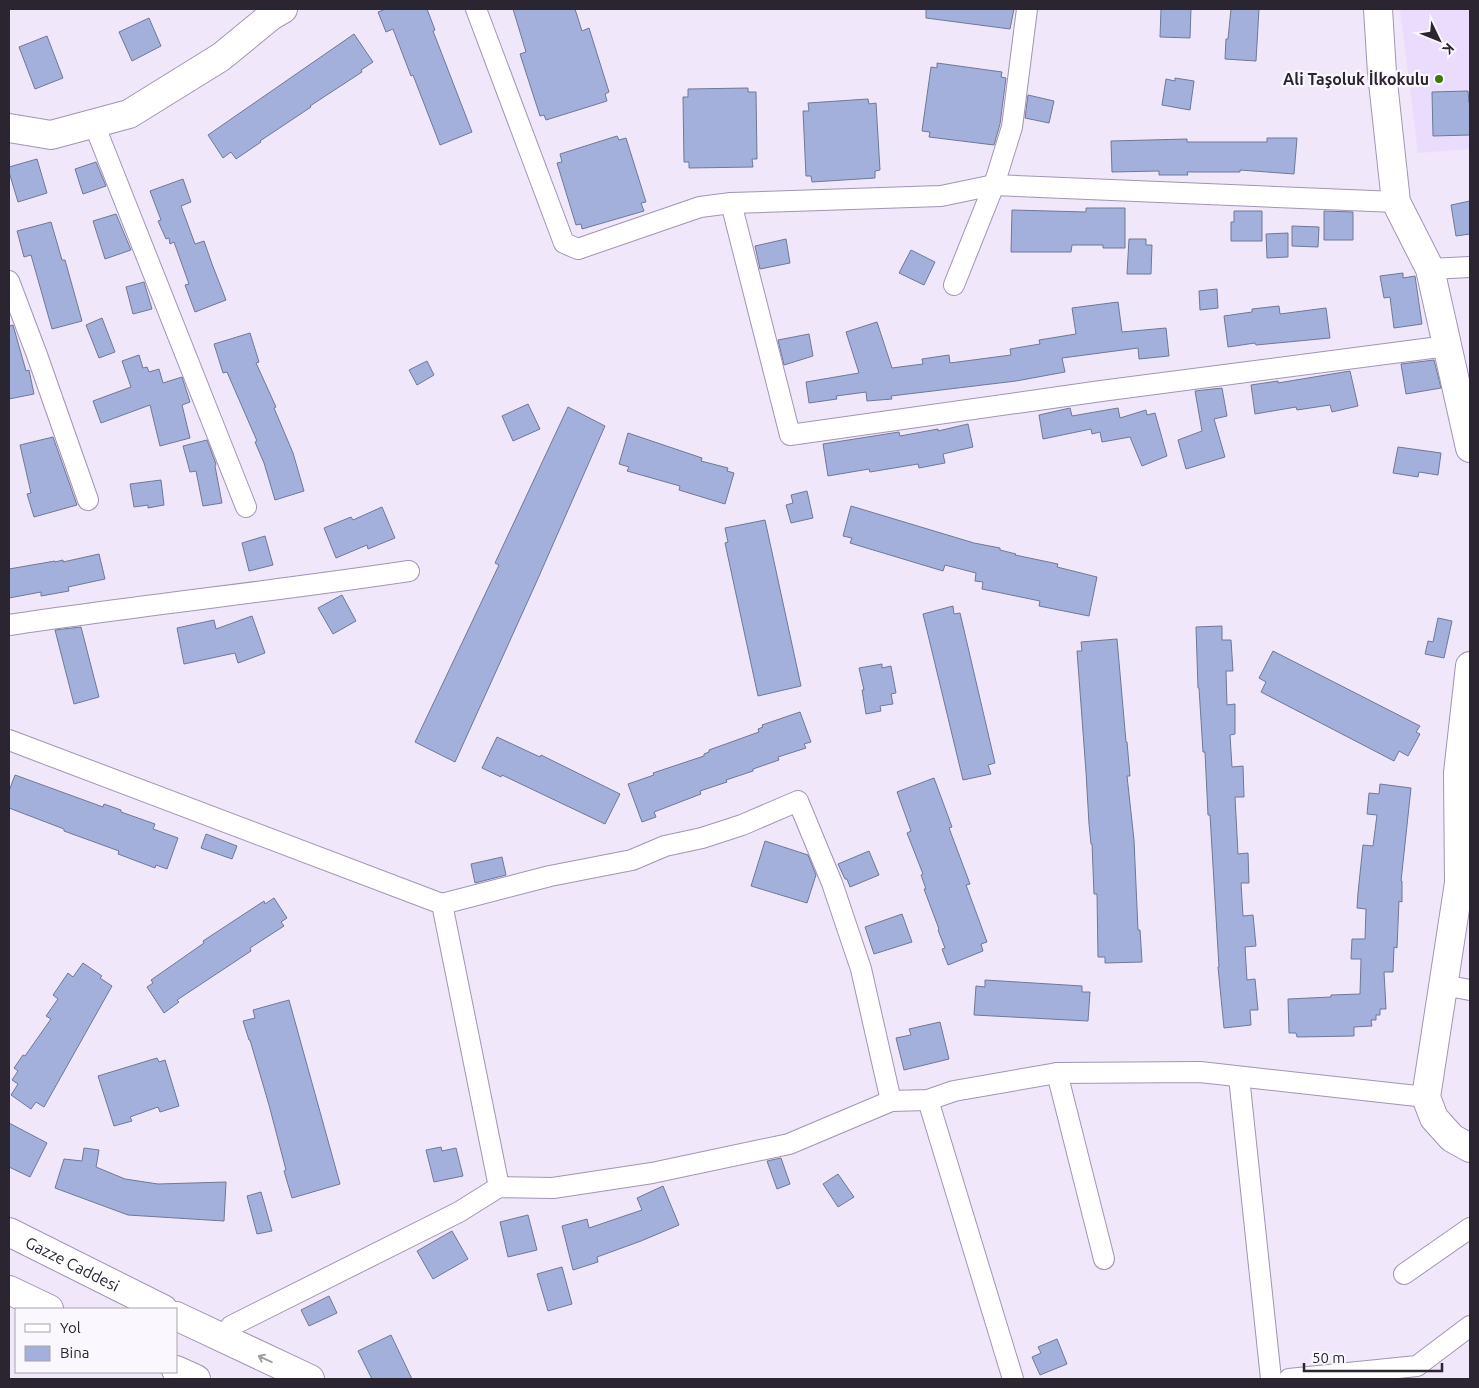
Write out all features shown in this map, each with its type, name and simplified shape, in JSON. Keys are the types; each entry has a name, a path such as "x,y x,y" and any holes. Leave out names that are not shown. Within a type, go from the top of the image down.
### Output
{"street":[{"path":"476,9 564,243 578,249 700,207 731,203 941,196 994,185 1396,202"},
{"path":"954,285 994,185 1012,127 1027,9"},
{"path":"1378,9 1382,73 1396,202 1430,269 1470,448"},
{"path":"9,128 51,135 129,114 221,57 273,11"},
{"path":"94,124 246,507"},
{"path":"731,203 790,435 1110,390 1447,346"},
{"path":"1430,269 1470,266"},
{"path":"9,281 88,500"},
{"path":"9,625 320,584 409,570"},
{"path":"1470,666 1458,773 1460,883 1426,1097 1434,1118 1452,1138 1470,1148"},
{"path":"9,740 442,904 550,876 632,860 665,846 702,838 742,825 798,801 832,883 861,969 892,1101"},
{"path":"442,904 498,1187"},
{"path":"1443,985 1470,990"},
{"path":"222,1339 231,1326 459,1212 498,1187 553,1188 652,1173 789,1144 892,1101 928,1100 954,1091 1057,1073 1200,1072 1426,1097"},
{"path":"1057,1073 1104,1259"},
{"path":"1239,1077 1271,1379"},
{"path":"928,1100 1013,1379"},
{"path":"1404,1274 1470,1228"},
{"name":"Gazze Caddesi","path":"9,1232 161,1308"},
{"path":"9,1290 47,1308"},
{"path":"178,1317 310,1379"},
{"path":"1290,1379 1417,1366 1470,1326"},
{"path":"178,1371 196,1379"}],"shaded area":[{"name":"Ali Taşoluk İlkokulu","path":"1400,9 1470,9 1470,149 1418,153"}],"building":[{"path":"386,9 427,9 435,30 433,31 472,132 440,145 393,29 386,32 378,12"},
{"path":"513,9 575,9 582,31 589,28 609,92 605,94 607,101 546,120 544,115 540,116 520,54 526,52"},
{"path":"926,9 1014,9 1010,29 926,18"},
{"path":"1161,9 1191,9 1190,38 1160,37"},
{"path":"1231,9 1259,9 1256,61 1225,59"},
{"path":"149,18 161,46 132,61 119,32"},
{"path":"354,34 373,62 361,70 362,72 310,106 236,159 231,152 223,158 208,135"},
{"path":"47,36 63,78 35,89 19,47"},
{"path":"937,63 1002,72 1001,77 1006,78 1000,124 994,145 929,137 930,132 922,131 931,67 937,68"},
{"path":"1175,78 1194,81 1190,110 1162,105 1166,79 1175,81"},
{"path":"748,88 748,92 756,92 757,159 752,159 753,167 689,168 689,162 684,162 683,97 688,97 688,89"},
{"path":"1468,91 1470,135 1433,136 1432,92"},
{"path":"1028,95 1054,101 1049,123 1025,118"},
{"path":"868,99 869,104 876,103 880,170 875,171 875,178 812,182 811,176 806,176 803,111 809,111 808,103"},
{"path":"617,136 619,140 626,138 646,202 641,203 644,211 582,229 581,224 576,225 557,163 562,162 560,154"},
{"path":"1267,138 1297,138 1294,174 1240,170 1240,172 1187,172 1188,175 1159,175 1159,171 1112,172 1111,141 1187,139 1187,142 1267,142"},
{"path":"37,159 47,193 18,202 9,167"},
{"path":"96,162 106,186 83,194 75,169"},
{"path":"183,179 191,202 181,206 195,244 204,241 226,300 195,312 185,285 189,284 174,242 170,244 169,238 166,239 158,221 161,220 150,191"},
{"path":"1470,201 1470,234 1456,236 1451,205"},
{"path":"1086,208 1125,208 1125,248 1103,248 1103,245 1072,245 1071,252 1011,252 1012,210 1086,212"},
{"path":"1234,211 1262,211 1262,241 1231,241 1231,222 1234,222"},
{"path":"1324,211 1353,212 1353,240 1324,240"},
{"path":"116,214 131,250 105,259 93,221"},
{"path":"51,222 62,260 65,260 82,321 52,329 31,255 24,257 17,231"},
{"path":"1292,226 1319,227 1318,247 1292,246"},
{"path":"1288,233 1288,257 1267,258 1266,234"},
{"path":"786,239 790,263 760,269 755,246"},
{"path":"1129,239 1146,239 1146,245 1152,245 1151,274 1127,274"},
{"path":"911,250 935,262 924,285 899,273"},
{"path":"1403,273 1403,278 1415,276 1422,324 1394,328 1390,297 1384,298 1380,276"},
{"path":"144,282 152,309 133,314 126,287"},
{"path":"1217,289 1218,308 1200,310 1199,291"},
{"path":"1118,302 1122,332 1166,328 1169,356 1139,359 1138,348 1062,358 1065,372 1016,381 891,396 892,399 867,401 866,392 836,396 837,399 809,403 806,382 859,373 846,332 877,322 892,368 923,364 922,359 949,355 950,363 1011,355 1010,349 1040,344 1039,340 1076,334 1072,308"},
{"path":"1279,306 1280,314 1326,308 1330,338 1256,345 1255,343 1228,347 1224,316 1252,312 1252,309"},
{"path":"102,318 115,352 99,358 86,325"},
{"path":"13,325 26,371 29,370 34,394 9,399 9,326"},
{"path":"250,333 259,362 256,363 276,407 274,408 293,453 304,491 275,500 264,463 255,442 257,441 227,372 223,373 214,344"},
{"path":"809,334 813,356 784,365 778,340"},
{"path":"139,355 143,368 147,367 149,372 159,369 163,383 182,377 190,402 182,405 190,438 160,446 150,405 101,423 93,401 131,387 122,361"},
{"path":"1434,360 1441,388 1406,394 1401,364"},
{"path":"427,361 434,375 417,385 409,370"},
{"path":"1350,371 1358,406 1332,412 1330,405 1297,410 1296,407 1255,414 1251,385 1278,381 1278,383"},
{"path":"1222,388 1227,416 1214,419 1225,457 1186,469 1178,440 1202,431 1195,391"},
{"path":"528,404 540,429 513,441 502,416"},
{"path":"568,407 605,426 455,762 415,742 499,565 495,563"},
{"path":"1070,408 1072,416 1118,408 1120,418 1146,410 1147,415 1155,413 1167,456 1142,466 1130,437 1102,442 1100,432 1092,434 1091,429 1043,439 1039,415"},
{"path":"968,424 973,447 943,454 945,463 919,468 918,464 870,472 869,469 828,476 823,444 899,432 900,436 938,429 938,431"},
{"path":"628,433 702,458 701,461 728,468 727,471 734,473 725,504 679,490 680,486 627,471 629,467 619,464"},
{"path":"53,437 77,505 34,517 27,494 31,493 20,445"},
{"path":"207,440 216,464 222,503 203,506 196,471 190,472 183,446"},
{"path":"1398,447 1441,453 1438,475 1419,472 1418,477 1393,473"},
{"path":"161,480 164,505 148,508 148,505 134,507 130,484"},
{"path":"807,491 813,518 791,523 786,505 793,503 791,495"},
{"path":"851,506 974,543 1000,548 1000,550 1015,555 1058,564 1057,567 1097,577 1089,616 1039,606 1040,601 982,589 983,582 975,581 976,573 945,565 943,571 850,543 852,538 843,536"},
{"path":"382,507 395,538 368,549 367,545 336,558 324,528 351,517 353,520"},
{"path":"765,520 801,686 758,696 725,543 728,542 725,528"},
{"path":"265,536 273,565 249,571 242,543"},
{"path":"99,554 105,579 68,587 69,591 41,596 41,592 9,598 9,569 55,561 63,560 63,562"},
{"path":"342,595 356,621 333,634 318,608"},
{"path":"953,606 954,614 960,613 995,763 988,765 991,774 963,780 923,614"},
{"path":"252,616 265,653 238,663 235,653 184,664 177,628 214,620 216,629"},
{"path":"1438,618 1452,621 1444,658 1425,654 1428,641 1433,642"},
{"path":"1222,626 1222,640 1231,640 1233,671 1226,671 1227,705 1235,704 1235,734 1230,735 1232,767 1243,766 1244,797 1235,797 1238,854 1248,853 1249,883 1241,883 1243,916 1253,915 1256,946 1245,947 1247,980 1255,979 1258,1010 1250,1010 1251,1025 1224,1028 1218,967 1210,815 1208,815 1205,752 1203,752 1198,688 1196,627"},
{"path":"81,627 99,697 74,704 55,630"},
{"path":"1117,639 1130,776 1127,776 1134,840 1138,930 1140,930 1142,962 1105,963 1105,957 1098,957 1097,894 1094,894 1077,651 1082,651 1081,642"},
{"path":"1273,651 1420,726 1416,732 1420,734 1408,756 1399,751 1394,761 1261,692 1266,682 1259,678"},
{"path":"882,664 882,668 891,666 896,693 891,694 893,704 880,706 881,711 866,714 862,690 864,690 859,668"},
{"path":"800,712 811,742 804,744 806,748 778,757 779,760 700,791 701,794 654,812 656,817 642,822 628,784 654,775 653,773 704,756 709,750 759,732 758,729 763,727 762,725"},
{"path":"497,737 540,757 541,755 620,794 605,824 502,775 501,777 482,768"},
{"path":"15,775 103,807 104,804 121,810 121,812 155,824 153,829 178,838 167,869 156,865 155,868 118,854 119,851 9,808 9,791"},
{"path":"934,778 952,827 949,828 970,884 966,885 987,942 981,944 983,951 948,965 942,949 945,948 939,929 924,889 926,889 921,875 923,874 907,833 911,831 897,792"},
{"path":"1380,784 1411,788 1401,881 1402,902 1399,901 1397,948 1394,947 1393,972 1384,972 1386,1009 1380,1009 1380,1015 1376,1015 1376,1020 1371,1020 1372,1026 1354,1027 1354,1036 1297,1037 1296,1033 1289,1033 1288,999 1360,994 1361,959 1351,959 1352,939 1365,939 1366,909 1357,908 1358,893 1363,845 1373,846 1377,815 1367,814 1369,793 1379,794"},
{"path":"206,834 237,846 232,859 201,848"},
{"path":"765,841 808,855 816,875 807,903 751,886"},
{"path":"869,851 879,875 850,887 838,864"},
{"path":"502,857 506,875 475,883 471,864"},
{"path":"274,898 287,918 281,922 284,926 250,948 251,951 177,1000 179,1002 164,1013 147,987 153,983 151,980 204,943 203,941 264,901 265,904"},
{"path":"902,914 912,942 874,954 865,927"},
{"path":"83,963 102,976 100,978 112,986 44,1107 36,1102 31,1109 11,1095 18,1084 12,1080 18,1071 14,1068 23,1055 25,1056 51,1019 46,1016 58,999 53,995 68,973 73,977"},
{"path":"985,980 1082,986 1082,992 1090,992 1088,1021 974,1015 976,986 985,987"},
{"path":"289,1000 340,1184 292,1198 269,1105 243,1021 255,1018 253,1010"},
{"path":"940,1022 949,1059 904,1070 896,1038 911,1035 909,1029"},
{"path":"157,1058 159,1062 165,1060 179,1106 160,1112 158,1107 130,1117 132,1121 114,1126 98,1076"},
{"path":"9,1123 47,1143 30,1177 9,1167"},
{"path":"441,1147 442,1151 456,1148 463,1176 434,1182 426,1150"},
{"path":"84,1148 99,1150 96,1167 125,1179 158,1184 226,1182 224,1221 128,1215 55,1188 64,1159 82,1161"},
{"path":"781,1158 790,1184 777,1189 767,1161"},
{"path":"838,1174 854,1197 838,1207 823,1184"},
{"path":"663,1186 679,1225 597,1257 598,1262 573,1270 562,1226 587,1219 589,1228 642,1210 637,1198"},
{"path":"261,1192 272,1231 257,1234 247,1196"},
{"path":"528,1215 537,1250 508,1257 500,1222"},
{"path":"452,1231 468,1259 433,1279 417,1251"},
{"path":"562,1267 572,1304 548,1311 537,1274"},
{"path":"329,1296 337,1313 309,1326 301,1310"},
{"path":"391,1335 412,1379 372,1379 358,1351"},
{"path":"1057,1339 1067,1364 1040,1375 1032,1357 1041,1353 1038,1347"}],"place":[{"name":"Ali Taşoluk İlkokulu","path":"1439,79"}]}
